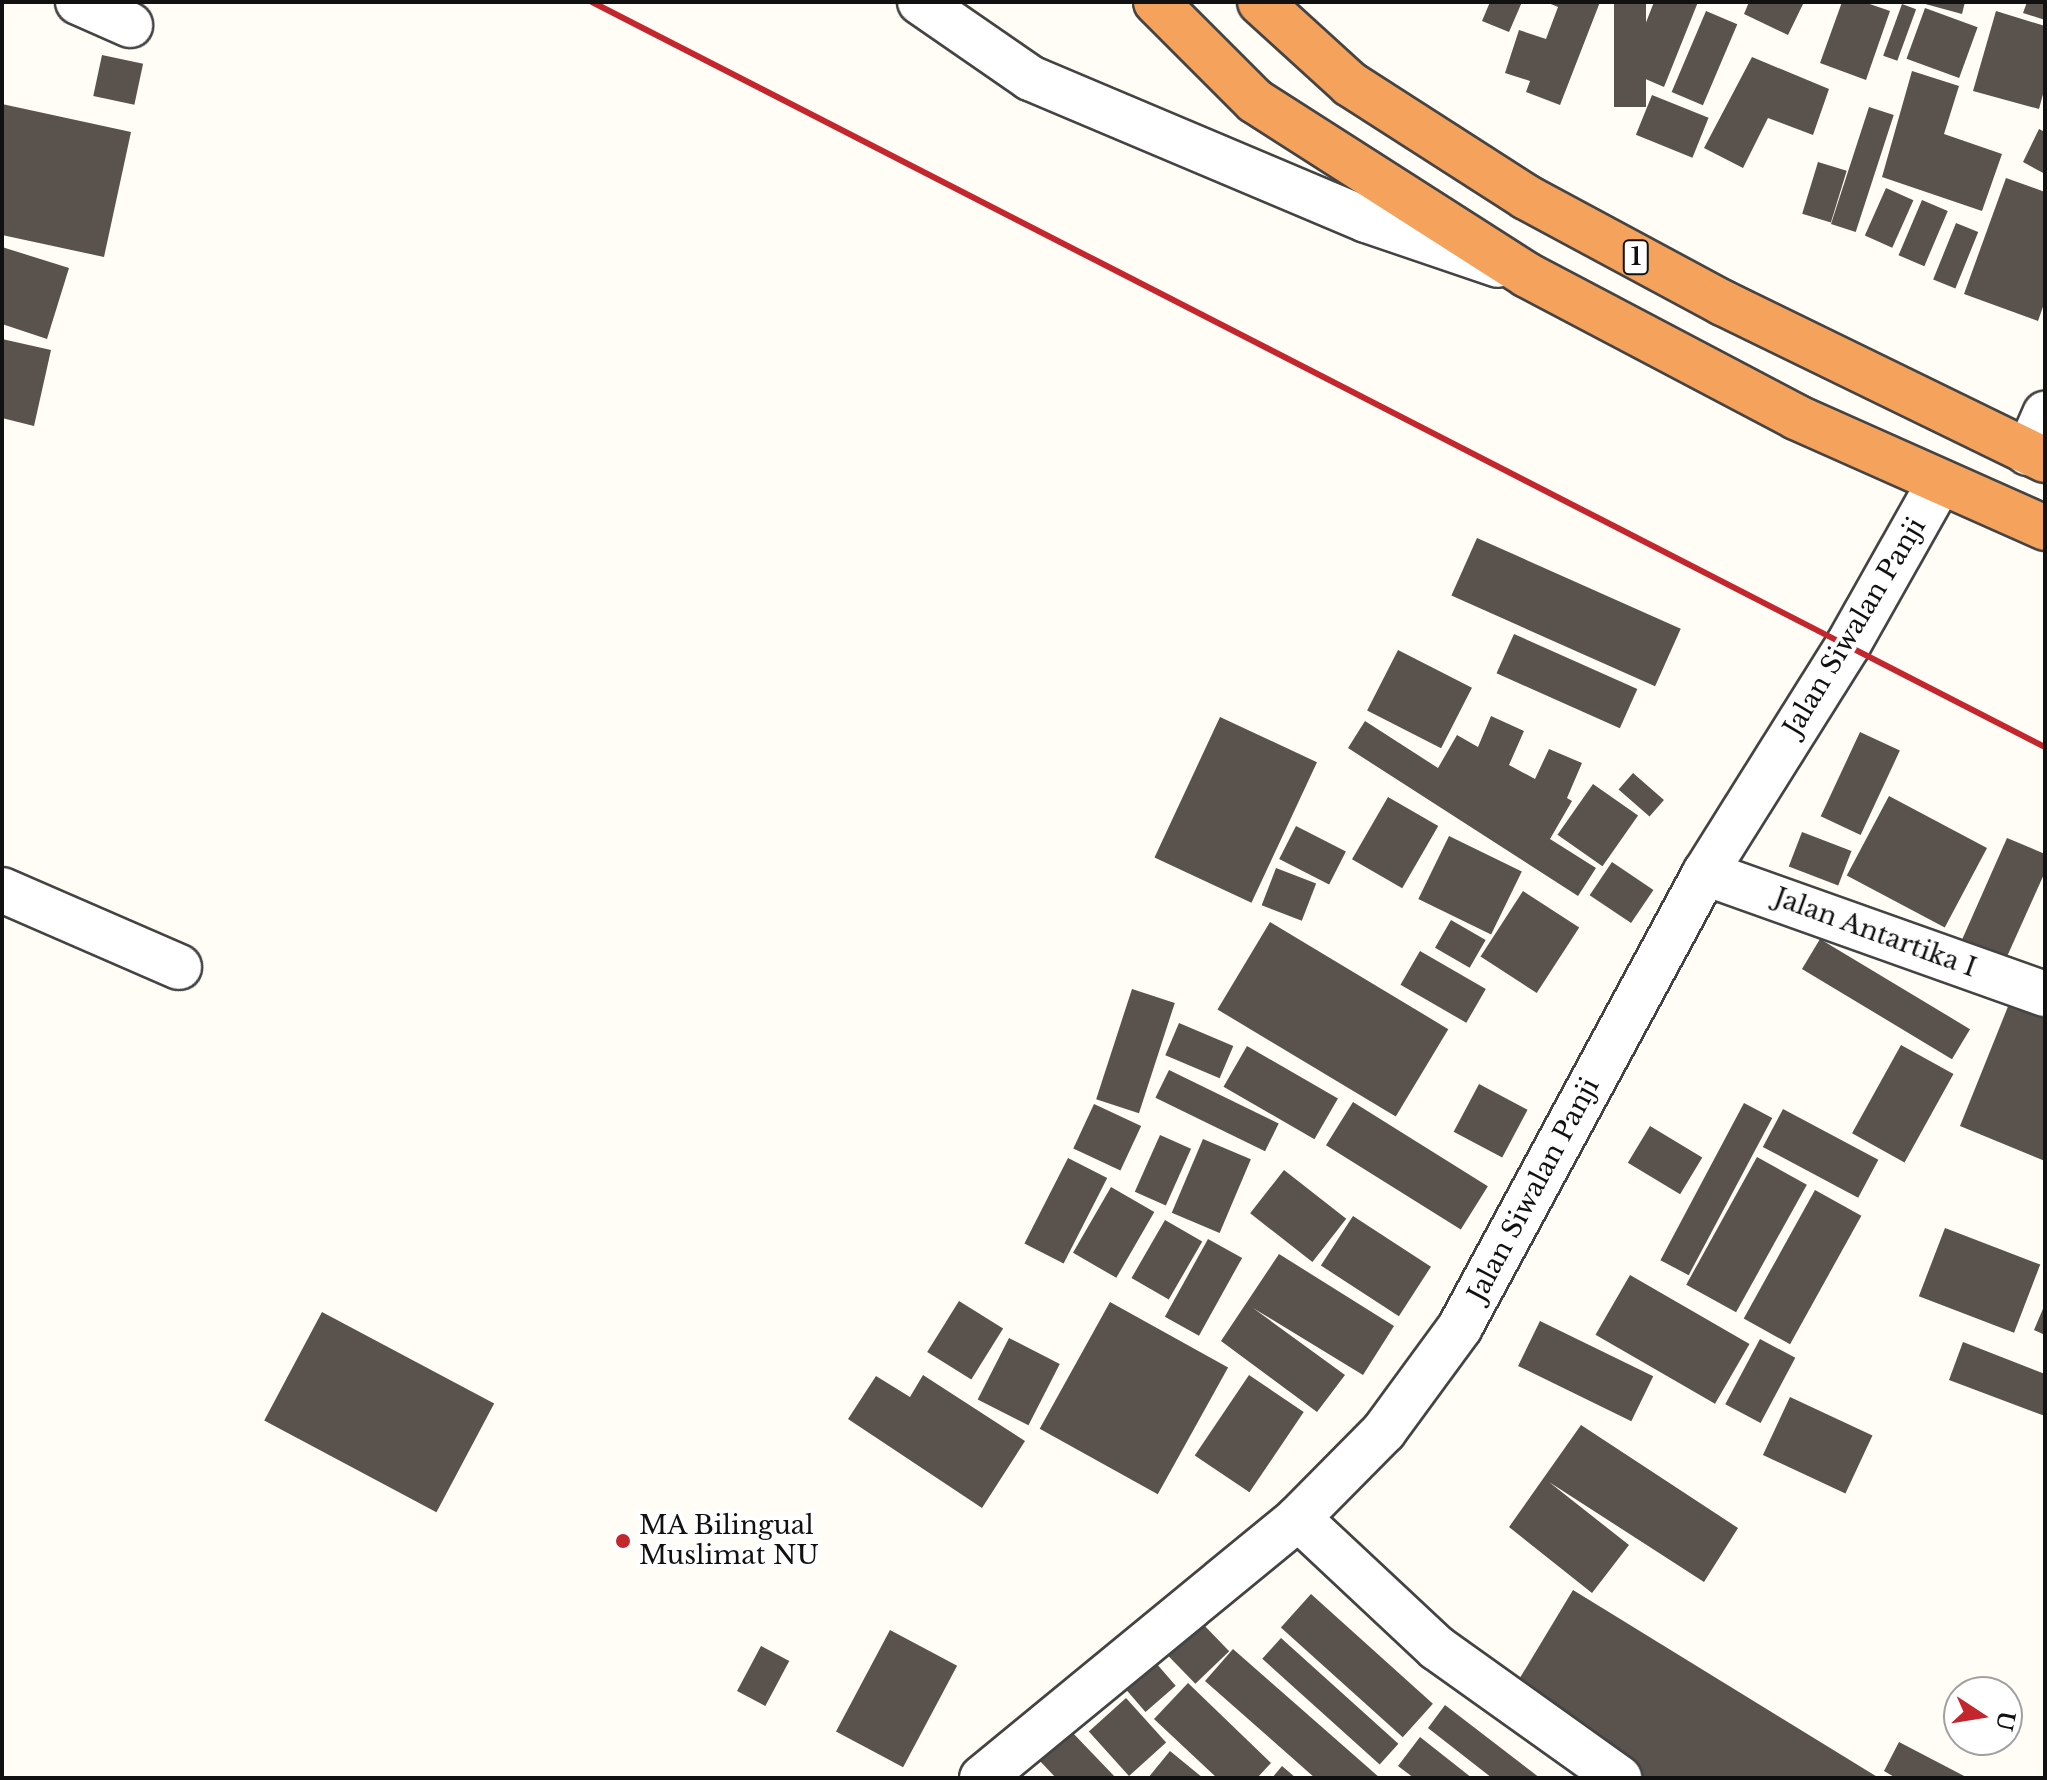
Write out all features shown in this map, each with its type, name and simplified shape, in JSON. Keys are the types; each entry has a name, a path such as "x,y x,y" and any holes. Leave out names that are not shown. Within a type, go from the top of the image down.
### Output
{"highway":[{"path":"1156,2 1255,101 1527,275 1678,358 2045,528"},
{"name":"1","path":"1260,2 1350,84 1526,197 1723,303 2039,442"}],"street":[{"path":"78,2 130,25"},
{"path":"920,2 1030,78 1366,220 1527,275"},
{"name":"Jalan Siwalan Panji","path":"982,1778 1298,1518 1384,1431 1460,1327 1705,873 1848,645 1940,482"},
{"name":"Jalan Antartika I","path":"1705,873 2045,994"},
{"path":"2,890 179,967"},
{"path":"1298,1518 1437,1648 1619,1778"}],"building":[{"path":"1490,2 1522,2 1509,32 1482,21"},
{"path":"1546,2 1600,2 1560,105 1526,92 1530,81 1505,73 1519,30 1546,39 1558,7"},
{"path":"1614,2 1646,2 1646,107 1614,107"},
{"path":"1654,2 1698,2 1664,87 1627,71"},
{"path":"1749,2 1804,2 1788,35 1744,14"},
{"path":"1842,2 1864,2 1890,11 1866,80 1820,63"},
{"path":"1918,2 1965,2 1962,14"},
{"path":"2027,2 2045,2 2045,20 2023,13"},
{"path":"1902,4 1916,9 1897,61 1883,56"},
{"path":"1925,8 1978,27 1959,78 1907,59"},
{"path":"1706,11 1737,24 1703,105 1672,92"},
{"path":"1996,11 2045,26 2045,87 2039,109 1973,91"},
{"path":"102,55 143,64 134,105 93,96"},
{"path":"1752,57 1829,89 1813,135 1768,118 1743,168 1704,148"},
{"path":"1912,71 1959,86 1944,134 2002,154 1982,211 1882,177"},
{"path":"1652,95 1709,118 1692,158 1636,135"},
{"path":"2,104 131,132 104,257 2,235"},
{"path":"1869,107 1894,115 1856,232 1831,224"},
{"path":"2039,129 2045,132 2045,174 2023,162"},
{"path":"1818,162 1847,171 1831,222 1802,214"},
{"path":"2006,178 2045,192 2045,301 2038,321 1964,294"},
{"path":"1886,188 1913,200 1892,248 1865,236"},
{"path":"1922,200 1948,211 1924,266 1899,255"},
{"path":"1956,223 1978,232 1955,289 1933,280"},
{"path":"2,247 69,268 47,339 2,324"},
{"path":"2,339 51,350 34,426 2,418"},
{"path":"1477,538 1681,629 1655,686 1451,596"},
{"path":"1514,634 1637,689 1620,728 1497,673"},
{"path":"1398,650 1472,688 1441,748 1367,711"},
{"path":"1491,716 1524,731 1509,765 1535,779 1549,749 1582,763 1567,798 1572,801 1550,839 1596,868 1578,896 1348,748 1365,721 1438,768 1457,735 1478,747"},
{"path":"1220,717 1317,762 1251,903 1154,857"},
{"path":"1860,732 1900,751 1861,835 1821,816"},
{"path":"1633,773 1664,800 1650,817 1619,790"},
{"path":"1593,784 1638,816 1602,866 1557,835"},
{"path":"1889,796 1987,848 1945,928 1847,875"},
{"path":"1388,797 1438,826 1402,888 1352,859"},
{"path":"1296,826 1346,851 1329,884 1279,859"},
{"path":"1802,832 1851,851 1838,886 1789,867"},
{"path":"1449,836 1522,872 1491,934 1418,899"},
{"path":"2007,838 2045,854 2045,872 2005,961 1961,942"},
{"path":"1612,862 1653,890 1631,923 1590,895"},
{"path":"1276,868 1316,883 1302,921 1262,905"},
{"path":"1523,891 1579,927 1537,993 1481,956"},
{"path":"1451,920 1486,940 1470,968 1435,948"},
{"path":"1270,922 1448,1029 1396,1117 1217,1009"},
{"path":"1820,939 1970,1029 1952,1059 1802,969"},
{"path":"1420,951 1486,989 1466,1023 1400,985"},
{"path":"1132,989 1175,1003 1139,1113 1096,1099"},
{"path":"2009,1004 2045,1018 2045,1161 1960,1126"},
{"path":"1179,1023 1233,1046 1220,1078 1165,1055"},
{"path":"1901,1045 1953,1074 1905,1162 1852,1133"},
{"path":"1247,1046 1338,1098 1314,1139 1224,1087"},
{"path":"1169,1070 1279,1123 1265,1151 1155,1098"},
{"path":"1479,1084 1528,1110 1502,1158 1454,1132"},
{"path":"1353,1102 1488,1186 1461,1230 1326,1145"},
{"path":"1744,1103 1772,1118 1689,1275 1660,1260"},
{"path":"1094,1104 1141,1126 1120,1170 1073,1148"},
{"path":"1783,1109 1878,1160 1858,1198 1763,1147"},
{"path":"1650,1126 1702,1157 1680,1194 1628,1163"},
{"path":"1160,1135 1191,1149 1166,1205 1135,1192"},
{"path":"1203,1139 1251,1159 1220,1233 1172,1213"},
{"path":"1757,1157 1807,1185 1736,1312 1686,1285"},
{"path":"1068,1158 1107,1178 1064,1264 1024,1244"},
{"path":"1284,1170 1346,1219 1312,1262 1250,1213"},
{"path":"1111,1187 1154,1212 1116,1278 1073,1253"},
{"path":"1815,1190 1861,1216 1790,1344 1744,1319"},
{"path":"1353,1216 1431,1267 1399,1316 1321,1265"},
{"path":"1165,1220 1202,1242 1169,1300 1132,1278"},
{"path":"1945,1228 2040,1265 2014,1333 1919,1296"},
{"path":"1208,1239 1242,1258 1199,1336 1165,1317"},
{"path":"1279,1254 1394,1326 1363,1375 1253,1308 1345,1375 1317,1412 1221,1341"},
{"path":"1630,1275 1750,1344 1715,1404 1596,1335"},
{"path":"959,1301 1003,1329 971,1379 927,1352"},
{"path":"1110,1302 1228,1367 1158,1494 1040,1429"},
{"path":"2045,1304 2045,1335 2034,1330"},
{"path":"322,1312 494,1404 436,1512 264,1421"},
{"path":"1540,1321 1653,1376 1631,1421 1518,1366"},
{"path":"1009,1338 1060,1364 1028,1425 978,1399"},
{"path":"1760,1339 1795,1358 1761,1423 1725,1404"},
{"path":"1963,1342 2045,1374 2045,1416 1949,1380"},
{"path":"923,1375 1025,1441 982,1508 848,1419 876,1376 910,1397"},
{"path":"1249,1375 1304,1412 1249,1492 1195,1455"},
{"path":"1790,1397 1872,1435 1845,1493 1763,1455"},
{"path":"1581,1425 1738,1528 1704,1582 1549,1482 1629,1545 1592,1593 1509,1527"},
{"path":"1573,1590 1879,1778 1642,1778 1509,1696"},
{"path":"1311,1594 1433,1704 1403,1737 1281,1627"},
{"path":"1200,1621 1229,1651 1195,1684 1166,1654"},
{"path":"890,1630 957,1666 903,1767 836,1732"},
{"path":"1281,1638 1398,1744 1380,1765 1262,1659"},
{"path":"761,1646 789,1661 765,1706 737,1691"},
{"path":"1233,1649 1380,1778 1315,1778 1205,1681"},
{"path":"1156,1663 1176,1686 1145,1712 1126,1689"},
{"path":"1188,1683 1271,1763 1257,1778 1217,1778 1154,1719"},
{"path":"1126,1698 1166,1743 1129,1776 1089,1731"},
{"path":"1445,1705 1540,1778 1492,1778 1428,1728"},
{"path":"1070,1730 1116,1778 1056,1778 1039,1760"},
{"path":"1420,1737 1472,1778 1414,1778 1398,1766"},
{"path":"1899,1742 1968,1778 1896,1778 1884,1771"},
{"path":"1170,1751 1203,1778 1148,1778"},
{"path":"1282,1766 1296,1778 1272,1778"}],"railway":[{"path":"592,2 2045,747"}],"place":[{"name":"MA Bilingual Muslimat NU","path":"623,1541"}]}
